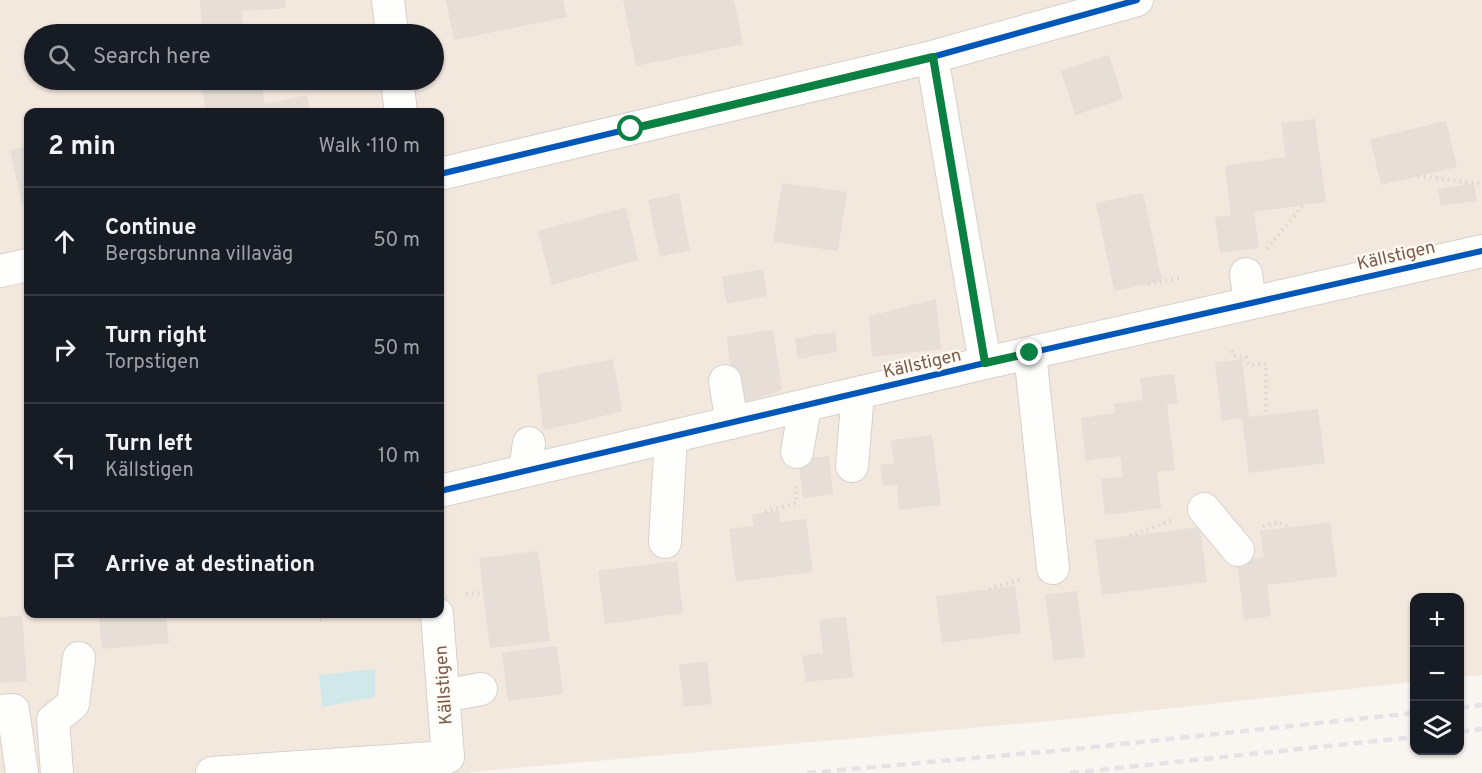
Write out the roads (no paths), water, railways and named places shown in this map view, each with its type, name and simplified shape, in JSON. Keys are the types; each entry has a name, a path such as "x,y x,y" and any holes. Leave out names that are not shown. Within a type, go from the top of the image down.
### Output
{"street":[{"path":"388,0 391,24"},
{"path":"444,173 933,57 1137,0"},
{"path":"933,57 985,363"},
{"path":"398,90 400,108"},
{"name":"Källstigen","path":"444,489 527,456 671,437 732,423 1030,353 1248,289 1482,250"},
{"path":"0,271 24,266"},
{"path":"1030,353 1053,568"},
{"path":"724,381 732,423"},
{"path":"852,466 858,393"},
{"path":"797,452 805,406"},
{"path":"665,542 671,437"},
{"path":"1204,508 1238,550"},
{"name":"Källstigen","path":"212,773 448,757 437,618"},
{"path":"57,773 53,720 73,704 79,658"},
{"path":"443,696 481,689"},
{"path":"0,711 14,710 22,773"}],"water":[{"path":"375,669 375,697 322,707 319,675"}],"railway":[{"path":"1464,707 1482,705"},
{"path":"807,773 1065,750 1410,713"},
{"path":"1464,731 1482,729"},
{"path":"1070,773 1410,737"}]}
